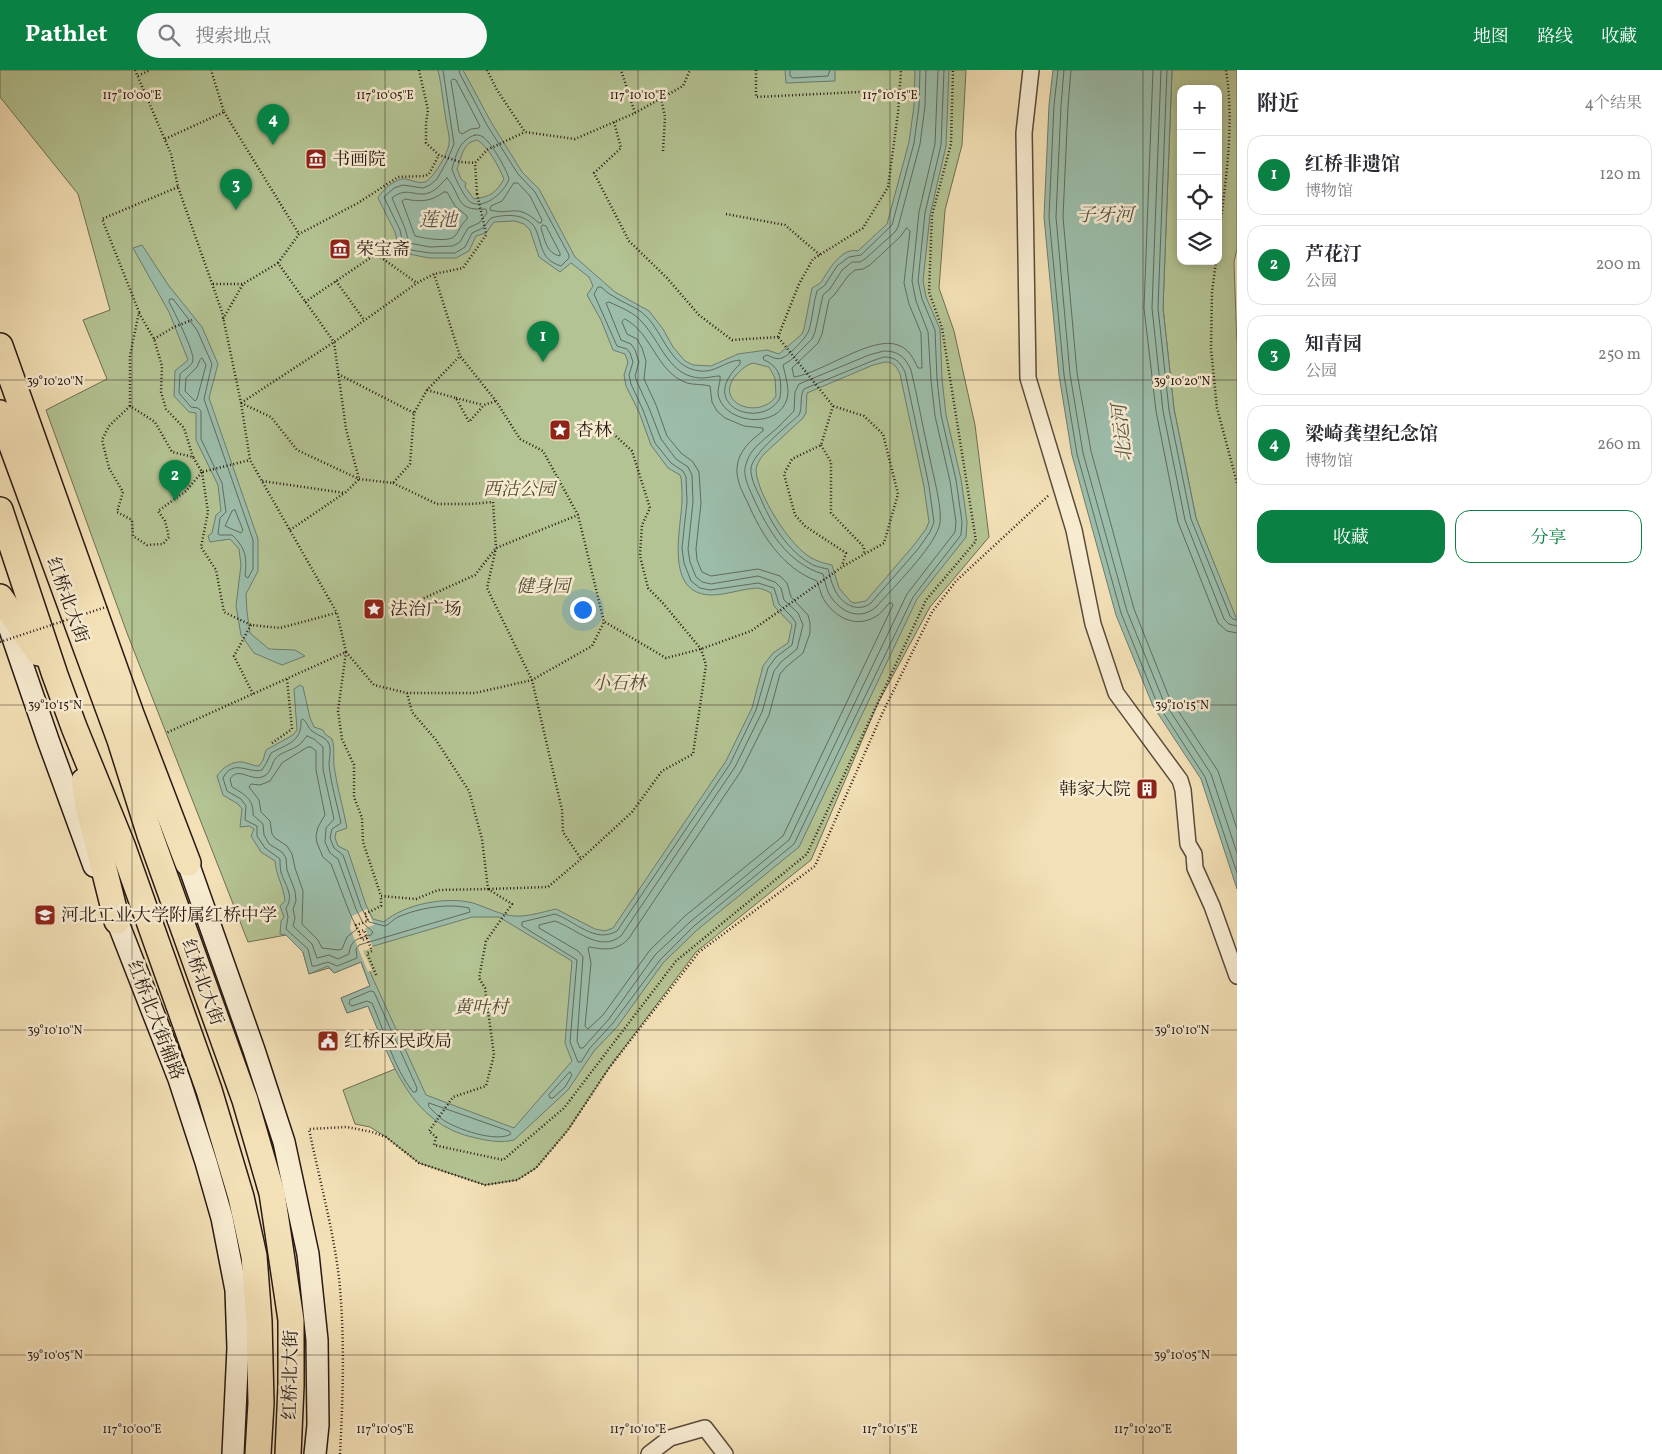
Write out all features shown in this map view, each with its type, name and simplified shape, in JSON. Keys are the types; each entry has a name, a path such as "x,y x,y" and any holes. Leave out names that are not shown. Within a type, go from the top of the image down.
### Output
{"main road":[{"path":"0,346 127,705 188,863 254,1050 286,1152 308,1254 317,1340 318,1425 315,1454"},
{"name":"红桥北大街","path":"0,413 120,740 150,835 245,1100 272,1193 290,1320 291,1386 288,1454"},
{"name":"红桥北大街","path":"0,510 55,675 122,845 209,1090 241,1197 254,1256 259,1321 261,1403 258,1454"},
{"path":"0,597 55,675"},
{"name":"红桥北大街辅路","path":"0,602 85,844 179,1079 222,1218 236,1290 238,1348 232,1454"},
{"path":"74,727 88,806 117,921"},
{"path":"120,740 166,829 188,863"}],"street":[{"path":"1031,70 1024,133 1028,378 1074,530 1093,624 1116,693 1180,780 1183,790 1188,844 1194,854 1195,868 1212,906 1237,976"},
{"path":"649,1454 670,1438 707,1432 725,1454"}],"path":[{"path":"135,70 171,154 178,187 213,284 223,319 241,403 250,460 336,613 346,652 338,711 342,739 354,765 354,797 362,818 363,842 381,896 381,906 365,914 368,921 356,925 362,940 367,938"},
{"path":"138,77 150,70"},
{"path":"211,70 224,112 299,234"},
{"path":"419,70 428,110 426,143 439,155 460,162 475,163"},
{"path":"486,70 525,132"},
{"path":"621,70 635,113"},
{"path":"241,403 334,342 417,283 434,274 463,268 486,235 477,194 475,163 487,150 525,132 575,139 635,113 683,86 690,70"},
{"path":"756,70 756,97 900,90"},
{"path":"778,337 799,284 813,260 863,228 888,187 901,70"},
{"path":"488,889 512,904 486,941 478,978 485,988 494,1055 486,1086 453,1097 429,1131 436,1138 434,1145 504,1160 564,1108 676,961 807,854 926,600 976,541 942,328 929,292 932,215 951,144 953,70"},
{"path":"1221,220 1228,168 1230,124 1226,70"},
{"path":"661,98 666,117 662,151"},
{"path":"165,139 224,112"},
{"path":"614,122 621,148 594,173 629,241 657,268 699,315 732,340 778,337"},
{"path":"223,319 243,284 278,263 299,234 358,203 398,177 425,176 429,174 439,155"},
{"path":"178,187 102,220 138,312 154,339 162,366 161,392 166,409 184,428 193,457 202,472 208,512 201,547 216,570 224,612 251,625 280,628 336,613"},
{"path":"726,214 785,225 820,255"},
{"path":"305,302 376,254 417,283"},
{"path":"278,263 334,342 346,429 360,480"},
{"path":"1215,265 1212,292 1211,349 1217,408 1237,483"},
{"path":"346,652 374,685 407,693 475,694 532,680 592,646 604,622 578,516 543,451 520,439 496,401 460,356 434,274"},
{"path":"336,281 364,320"},
{"path":"213,284 243,284"},
{"path":"138,312 130,356 130,406 109,426 102,440 109,468 123,492 117,512 132,520 133,536 147,545 163,544 169,537 164,521 158,511 186,491 202,472 250,460"},
{"path":"154,339 192,320"},
{"path":"604,622 666,658 701,649 751,631 842,567 884,543 898,494 883,434 864,416 833,406 778,337"},
{"path":"393,483 410,464 414,413 427,390 460,356"},
{"path":"338,374 414,413"},
{"path":"427,390 484,405"},
{"path":"456,398 469,422 484,405 496,401"},
{"path":"241,403 271,417 297,450 360,480 393,483 437,504 493,502 496,548 488,588 532,680 562,810 563,832 581,860"},
{"path":"130,406 155,422 172,452 193,457"},
{"path":"833,406 821,445 792,459 784,474 794,515 805,526 846,553 842,567"},
{"path":"381,896 416,899 438,890 548,887 581,860 632,812 662,771 693,754 706,665 701,649 648,588 640,556 642,525 650,508 632,451 607,428"},
{"path":"821,445 831,462 831,513 864,547 864,555"},
{"path":"290,530 345,493 360,480"},
{"path":"262,481 345,493"},
{"path":"340,1454 343,1367 339,1278 322,1184 309,1129 347,1127 372,1132 386,1137 419,1163 485,1185 517,1180 536,1168 568,1130 609,1068 699,952 815,866 882,714 932,612 956,581 1061,484"},
{"path":"411,604 475,575 496,548 578,516"},
{"path":"0,642 109,606"},
{"path":"251,625 234,656 253,694"},
{"path":"166,733 346,652"},
{"path":"272,743 292,728 287,679"},
{"path":"407,693 412,712 436,740 468,791 482,839 488,889"},
{"path":"359,932 364,930 372,951 367,953 377,977"}],"green space":[{"name":"西沽公园","path":"0,70 966,70 962,145 945,210 939,288 954,331 975,425 989,537 930,607 878,703 811,860 696,952 609,1068 568,1130 536,1168 517,1180 485,1185 419,1163 370,1127 355,1124 343,1090 395,1069 368,1006 347,1013 341,998 370,986 361,962 334,973 329,968 309,974 303,952 286,935 248,942 127,633 46,410 107,379 83,320 110,310 78,194 0,97"},
{"path":"1172,70 1237,70 1237,249 1234,262 1237,347 1237,623 1196,518 1174,409 1163,308"}],"water":[{"name":"莲池","path":"438,70 463,70 491,122 522,172 539,189 575,257 615,292 649,311 663,329 673,347 685,361 693,365 711,366 738,354 767,350 779,354 802,334 812,288 821,282 832,265 841,256 847,252 858,251 887,224 909,142 914,106 915,70 949,70 946,146 930,215 923,281 926,297 940,329 946,415 961,479 967,522 966,537 917,599 799,847 697,930 663,963 617,1027 594,1051 568,1090 514,1140 504,1141 481,1139 453,1131 435,1120 419,1105 395,1069 368,1006 347,1013 341,998 370,986 361,962 334,973 328,966 309,974 303,952 286,935 280,934 281,921 284,917 280,906 285,901 275,861 261,852 251,836 254,829 249,826 240,827 242,809 238,804 223,795 217,776 226,767 238,762 259,766 266,750 293,735 297,730 294,689 300,685 303,687 314,727 323,730 332,739 335,774 347,828 336,832 335,838 338,846 348,851 366,905 373,919 384,922 403,910 414,906 451,900 473,903 514,916 530,915 556,909 595,929 605,931 613,928 726,761 752,708 763,666 773,653 788,643 792,625 774,606 771,593 759,588 711,595 696,592 686,584 681,572 678,543 682,501 681,478 680,475 668,468 651,445 639,412 626,386 624,375 628,362 625,354 613,350 601,320 587,295 593,286 589,277 571,263 560,272 539,257 530,230 524,224 515,221 494,222 486,233 476,236 469,251 456,258 429,258 409,254 404,257 400,255 395,232 378,198 386,188 398,180 406,179 425,182 432,176 444,159 449,137","holes":["477,140 485,147 504,179 492,194 474,199 465,187 466,183 461,179 457,169 465,147","885,362 891,363 900,374 924,487 929,522 914,545 866,601 855,603 851,602 839,588 832,565 822,563 807,555 791,540 768,505 756,471 764,454 803,418 806,413 807,393 873,365","753,363 769,367 775,378 776,396 769,403 750,408 734,400 730,393 731,384 744,367","472,917 499,917 572,961 565,1043 572,1061 514,1128 426,1095 360,950"]},
{"path":"785,70 835,70 835,81 786,83"},
{"name":"子牙河","path":"1053,70 1172,70 1163,308 1174,409 1196,518 1237,620 1237,889 1201,779 1153,706 1116,615 1072,455 1059,375 1044,217 1049,105"},
{"path":"142,245 169,286 202,327 218,364 209,398 258,539 258,571 246,594 250,633 269,649 295,650 305,656 282,665 254,653 241,635 236,606 241,565 239,549 230,539 210,542 208,536 212,533 216,515 221,511 218,485 196,440 196,413 189,412 174,396 175,371 188,360 169,312 133,248"}],"pier":[{"path":"367,909 374,925 365,928 373,948 363,951 372,970 368,972 350,928 352,916"}],"place":[{"name":"梁崎龚望纪念馆","path":"273,145"},
{"name":"书画院","path":"316,159"},
{"name":"知青园","path":"236,210"},
{"name":"荣宝斋","path":"340,249"},
{"name":"红桥非遗馆","path":"543,362"},
{"name":"杏林","path":"560,430"},
{"name":"芦花汀","path":"175,501"},
{"name":"法治广场","path":"374,609"},
{"name":"韩家大院","path":"1147,789"},
{"name":"河北工业大学附属红桥中学","path":"45,915"},
{"name":"红桥区民政局","path":"328,1041"}],"water label":[{"name":"北运河","path":"1121,433"}],"park label":[{"name":"健身园","path":"543,586"},
{"name":"小石林","path":"619,683"},
{"name":"黄叶村","path":"481,1007"}]}
